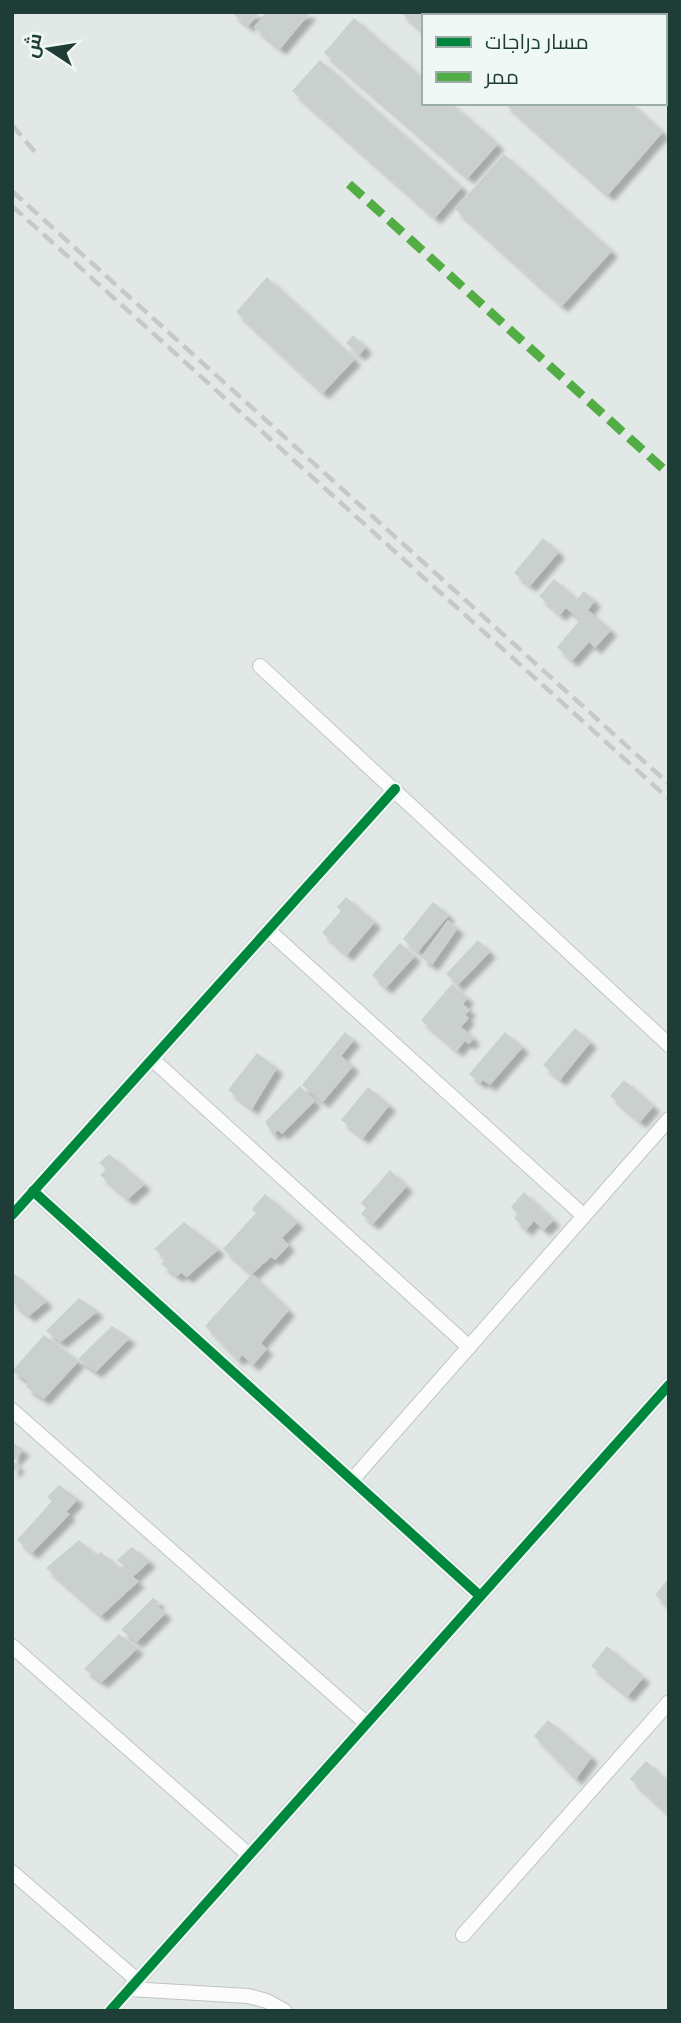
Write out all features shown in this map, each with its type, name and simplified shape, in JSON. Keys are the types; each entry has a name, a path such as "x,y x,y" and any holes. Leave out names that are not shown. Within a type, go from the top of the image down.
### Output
{"street":[{"path":"260,666 669,1045"},
{"path":"12,1215 395,789"},
{"path":"268,930 584,1216"},
{"path":"152,1059 469,1346"},
{"path":"353,1479 669,1119"},
{"path":"33,1191 480,1595"},
{"path":"110,2011 669,1385"},
{"path":"12,1410 366,1723"},
{"path":"12,1646 249,1855"},
{"path":"463,1935 669,1702"},
{"path":"12,1872 133,1985 247,1996 267,2001 285,2011"}],"building":[{"path":"231,12 260,12 248,26"},
{"path":"267,12 311,12 280,49 254,27"},
{"path":"400,12 529,14 422,14 422,31"},
{"path":"354,18 422,77 422,105 453,105 498,144 468,178 324,53"},
{"path":"320,60 462,187 435,218 292,91"},
{"path":"506,105 633,105 663,132 608,195"},
{"path":"504,154 612,251 562,306 455,209"},
{"path":"267,277 355,359 323,393 236,312"},
{"path":"353,335 366,347 359,355 346,343"},
{"path":"543,538 559,552 530,586 514,573"},
{"path":"554,579 577,599 584,591 595,601 588,610 611,630 595,648 589,642 572,661 557,647 580,620 566,608 560,615 539,596"},
{"path":"346,897 375,922 347,955 322,933 341,911 337,907"},
{"path":"433,902 449,915 418,952 403,939"},
{"path":"448,920 458,928 432,965 421,957"},
{"path":"478,940 490,952 458,985 446,974"},
{"path":"400,943 415,956 386,988 372,975"},
{"path":"452,984 468,998 463,1004 470,1010 465,1015 469,1018 461,1027 474,1038 469,1044 465,1041 457,1051 421,1020"},
{"path":"575,1028 591,1042 560,1080 543,1065"},
{"path":"345,1032 354,1040 341,1056 353,1066 323,1102 302,1085"},
{"path":"505,1032 523,1047 490,1085 483,1080 480,1083 469,1074"},
{"path":"257,1053 277,1068 252,1109 228,1090"},
{"path":"624,1080 654,1106 640,1122 610,1096"},
{"path":"300,1086 315,1101 282,1134 278,1130 273,1135 265,1122"},
{"path":"368,1087 390,1105 363,1138 341,1120"},
{"path":"109,1154 145,1184 128,1199 100,1175 107,1169 99,1163"},
{"path":"390,1170 407,1186 373,1224 361,1214 366,1208 361,1203"},
{"path":"524,1192 554,1220 544,1230 534,1221 526,1230 514,1218 518,1214 511,1207"},
{"path":"265,1194 298,1222 282,1238 289,1245 275,1260 271,1257 252,1274 223,1249 256,1213 252,1209"},
{"path":"184,1222 219,1249 187,1277 181,1273 177,1276 161,1264 166,1259 154,1249"},
{"path":"12,1272 47,1301 29,1316 12,1302"},
{"path":"252,1274 289,1310 261,1343 267,1349 253,1365 242,1355 238,1360 205,1326"},
{"path":"79,1298 98,1311 61,1342 46,1331"},
{"path":"112,1326 130,1338 96,1372 78,1359"},
{"path":"44,1335 79,1361 44,1399 26,1387 29,1382 12,1371"},
{"path":"12,1442 24,1450 13,1461 19,1466 12,1473"},
{"path":"59,1485 78,1499 66,1512 70,1514 32,1553 17,1540 52,1501 47,1497"},
{"path":"79,1540 97,1555 101,1552 121,1569 124,1566 117,1560 132,1547 150,1561 133,1577 139,1581 101,1616 46,1568"},
{"path":"669,1578 669,1607 655,1595"},
{"path":"153,1598 159,1602 156,1605 166,1613 137,1642 121,1630"},
{"path":"119,1634 138,1648 102,1682 84,1669"},
{"path":"607,1646 644,1677 628,1696 591,1666"},
{"path":"548,1720 592,1757 576,1779 534,1736"},
{"path":"646,1761 669,1782 669,1815 630,1779"}],"railway":[{"path":"12,125 35,152"},
{"path":"12,191 669,784"},
{"path":"12,206 669,799"}],"marked path":[{"path":"349,184 669,474"}],"cycle path":[{"path":"12,1215 395,789"},
{"path":"33,1191 480,1596"},
{"path":"110,2011 669,1385"}]}
